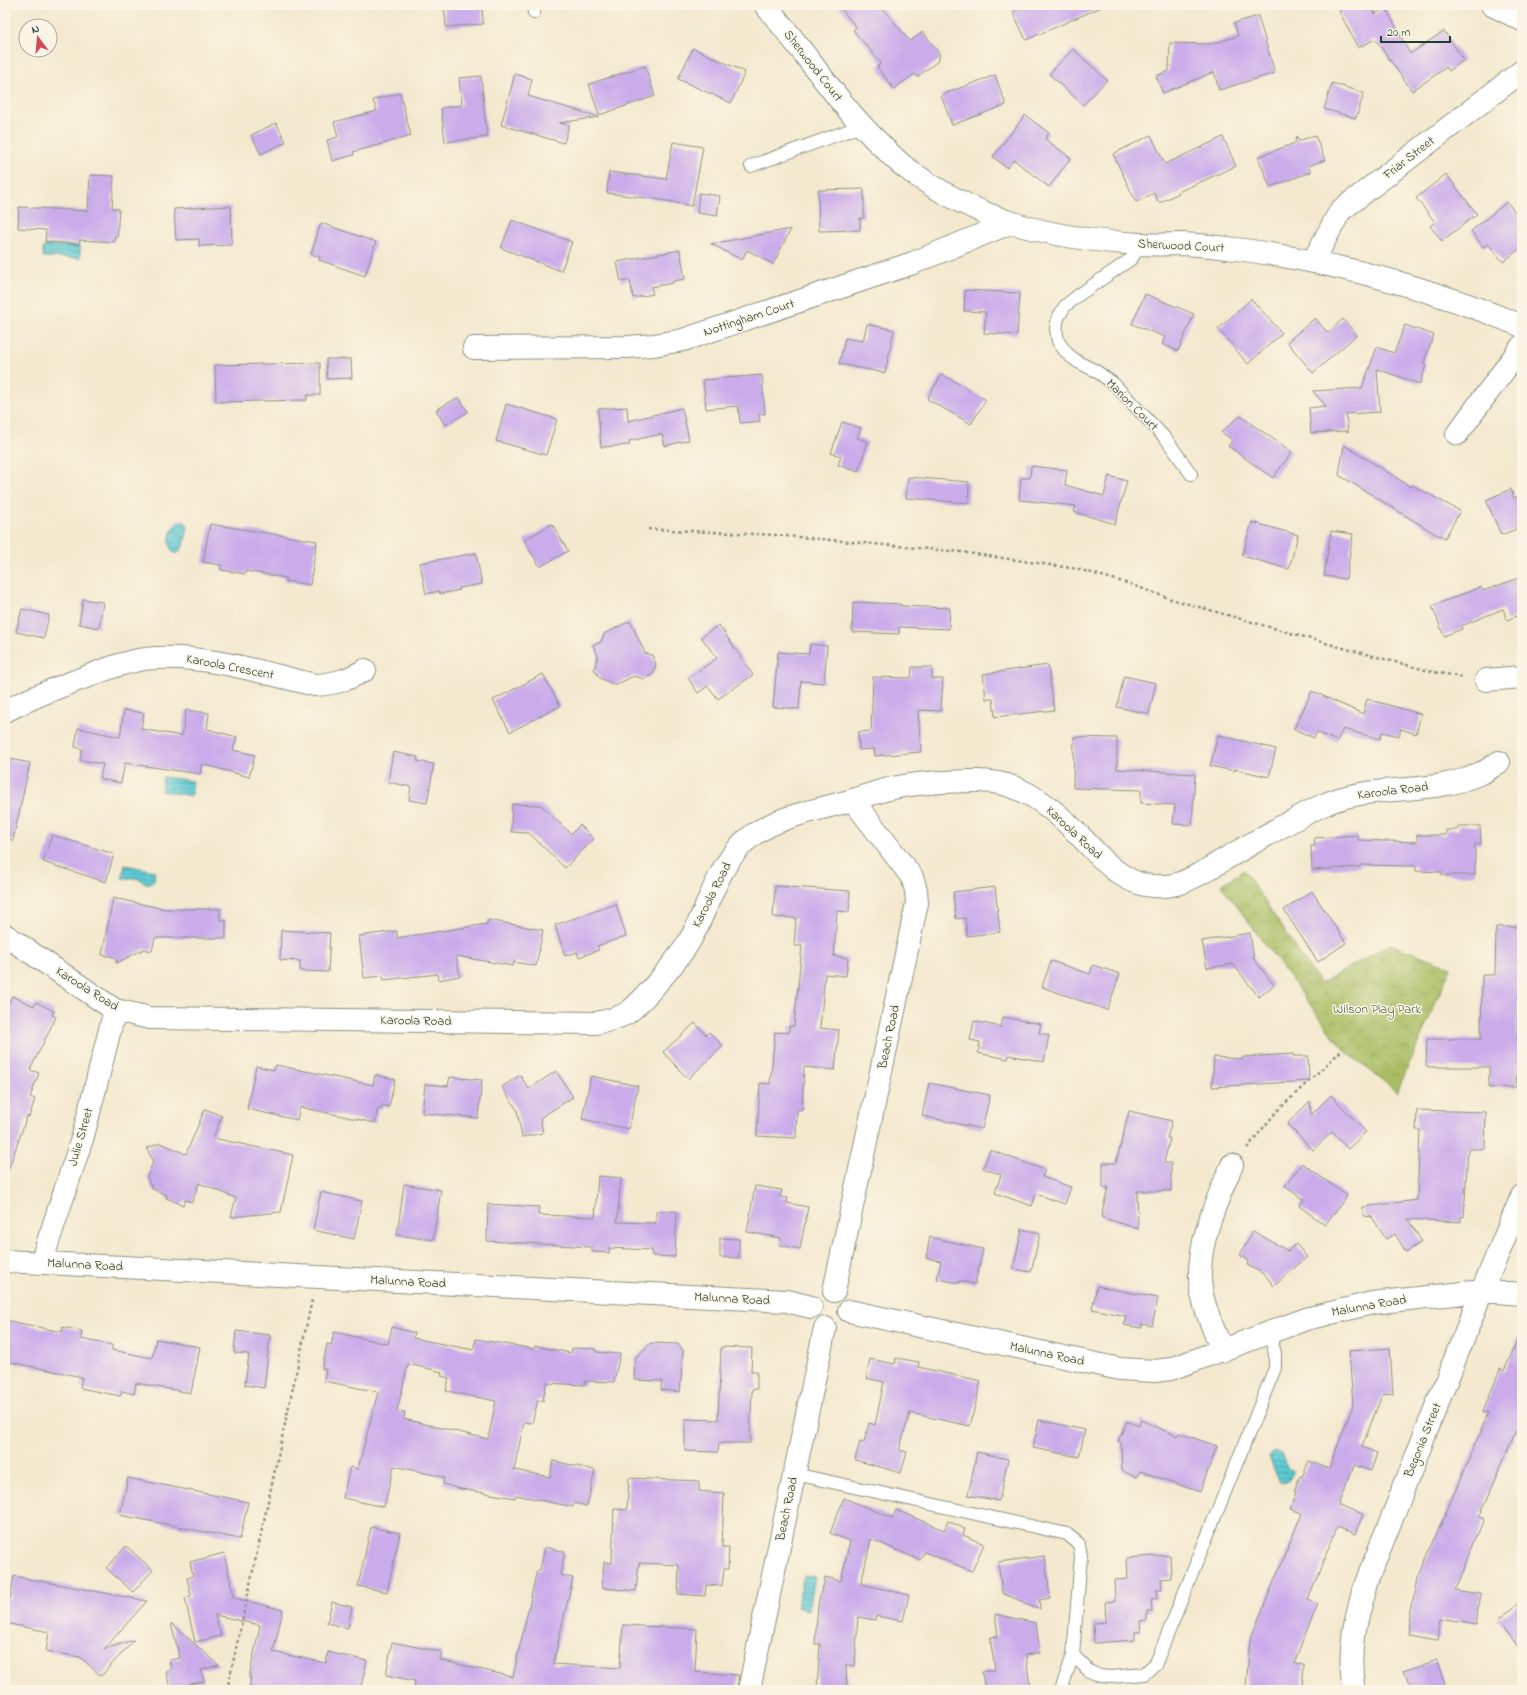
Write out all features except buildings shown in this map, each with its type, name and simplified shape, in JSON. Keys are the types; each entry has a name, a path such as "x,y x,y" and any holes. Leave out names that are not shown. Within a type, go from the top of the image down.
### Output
{"street":[{"name":"Sherwood Court","path":"765,5 834,94 861,126 904,167 937,189 971,208 1010,223 1041,232 1089,240 1142,244 1185,244 1314,260 1409,285 1477,307 1522,326"},
{"path":"1492,5 1522,20"},
{"name":"Friar Street","path":"1314,260 1340,211 1522,71"},
{"name":"Nottingham Court","path":"474,348 627,347 654,345 683,340 913,263 1010,223"},
{"path":"1458,434 1522,346"},
{"name":"Karoola Crescent","path":"5,711 110,667 136,660 180,658 207,660 315,685 333,684 366,670"},
{"path":"1486,680 1522,677"},
{"name":"Karoola Road","path":"5,935 115,1010 150,1018 596,1023 613,1020 629,1012 644,998 690,941 718,877 736,851 753,835 775,823 885,789 923,783 989,781 1009,786 1031,796 1057,814 1105,862 1125,877 1142,884 1159,887 1178,884 1201,873 1302,815 1327,803 1350,796 1420,788 1455,782 1482,773 1499,762"},
{"name":"Beach Road","path":"834,1291 917,903 916,890 912,877 853,800"},
{"name":"Julie Street","path":"41,1263 83,1136 115,1010"},
{"path":"1222,1351 1201,1289 1201,1265 1205,1238 1213,1209 1232,1165"},
{"name":"Begonia Street","path":"1354,1690 1351,1656 1353,1635 1358,1610 1366,1583 1482,1292 1522,1196"},
{"name":"Malunna Road","path":"5,1261 787,1302 811,1307"},
{"path":"834,1291 844,1296 849,1311 844,1322 838,1326 826,1328 816,1322 813,1318 811,1307 816,1296 822,1292 834,1291"},
{"name":"Malunna Road","path":"849,1311 1132,1370 1155,1371 1171,1369 1306,1319 1372,1303 1482,1292 1522,1294"},
{"name":"Beach Road","path":"749,1690 826,1328"}],"lane":[{"path":"751,166 861,126"},
{"name":"Marion Court","path":"1142,244 1131,259 1065,306 1058,318 1056,330 1058,341 1070,356 1096,371 1114,384 1166,440 1191,474"},
{"path":"1073,1656 1089,1671 1100,1676 1111,1677 1144,1674 1156,1663 1275,1368 1275,1353 1269,1332"},
{"path":"795,1474 1067,1534 1078,1544 1081,1556 1073,1656 1061,1690"}],"path":[{"path":"648,529 776,536 961,552 1078,569 1130,584 1171,599 1426,670 1486,680"},
{"path":"1232,1165 1277,1111 1343,1049"},
{"path":"227,1690 317,1277"}],"green space":[{"name":"Wilson Play Park","path":"1244,870 1320,984 1390,944 1451,967 1397,1092 1343,1049 1221,885"}],"water":[{"path":"47,245 80,246 80,258 43,257 43,248"},
{"path":"183,521 188,525 187,532 183,546 176,554 171,549 169,541 170,536 173,528 179,522"},
{"path":"163,777 193,781 191,796 161,791"},
{"path":"125,865 155,871 154,880 150,884 136,878 122,878"},
{"path":"1276,1452 1281,1454 1287,1468 1294,1471 1289,1480 1281,1483 1269,1457 1271,1454"},
{"path":"804,1575 815,1577 809,1610 797,1607"}]}
